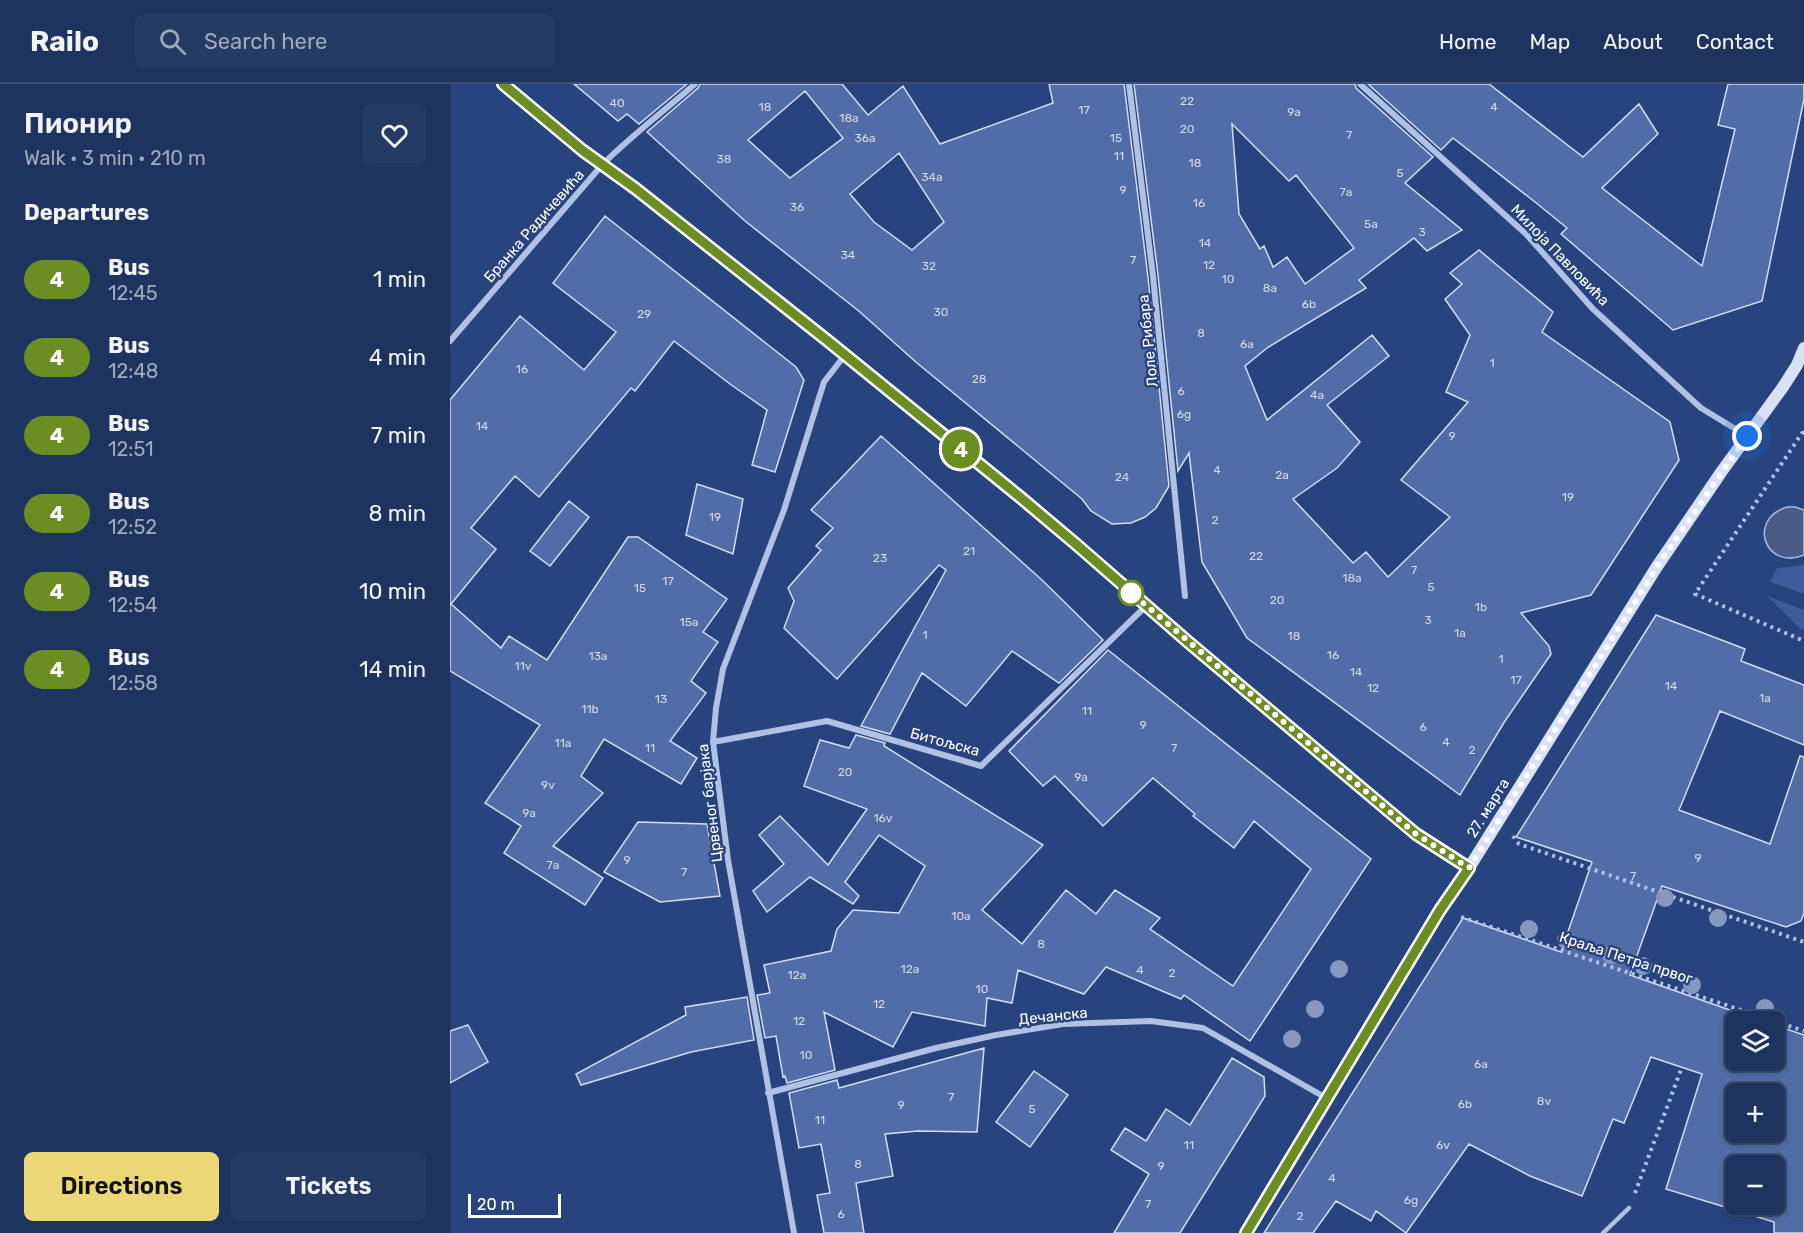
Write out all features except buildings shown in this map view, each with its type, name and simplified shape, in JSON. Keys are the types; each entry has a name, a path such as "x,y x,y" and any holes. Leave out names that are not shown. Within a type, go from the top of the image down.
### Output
{"street":[{"path":"503,84 602,165 636,189 846,355 1077,545 1416,834 1469,868"},
{"name":"Бранка Радичевића","path":"450,341 602,165 695,84"},
{"name":"Лоле Рибара","path":"1129,84 1153,276 1185,596"},
{"name":"Милоја Павловића","path":"1360,84 1526,234 1593,309 1701,408 1747,436"},
{"name":"27. марта","path":"1246,1233 1440,910 1469,868 1656,568 1797,365 1804,348"},
{"name":"Црвеног барјака","path":"794,1233 728,860 713,742 723,669 784,510 824,382 846,355"},
{"name":"Битољска","path":"713,742 827,721 981,766 1146,606"},
{"name":"Дечанска","path":"768,1093 936,1048 996,1035 1063,1024 1151,1021 1203,1028 1328,1099"}],"lane":[{"path":"1603,1233 1629,1208"}],"path":[{"path":"1804,434 1802,433 1796,441 1695,594 1804,641"},
{"path":"1494,826 1511,834 1519,844 1804,942"},
{"path":"1656,890 1658,885"},
{"name":"Краља Петра првог","path":"1440,910 1804,1031"},
{"path":"1629,1208 1682,1067"}],"shaded area":[{"path":"1787,507 1804,510 1804,555 1791,558 1780,556 1771,550 1764,532 1767,522 1774,513"},
{"path":"1804,565 1804,594 1770,582 1777,568"},
{"path":"1767,596 1804,610 1804,630 1799,628"}],"bus line":[{"name":"4","path":"503,84 582,150 636,189 828,341 1020,497 1416,834 1469,868 1440,910 1246,1233"}],"route":[{"path":"1131,593 1129,591 1416,834 1469,868 1656,568 1747,436"}]}
